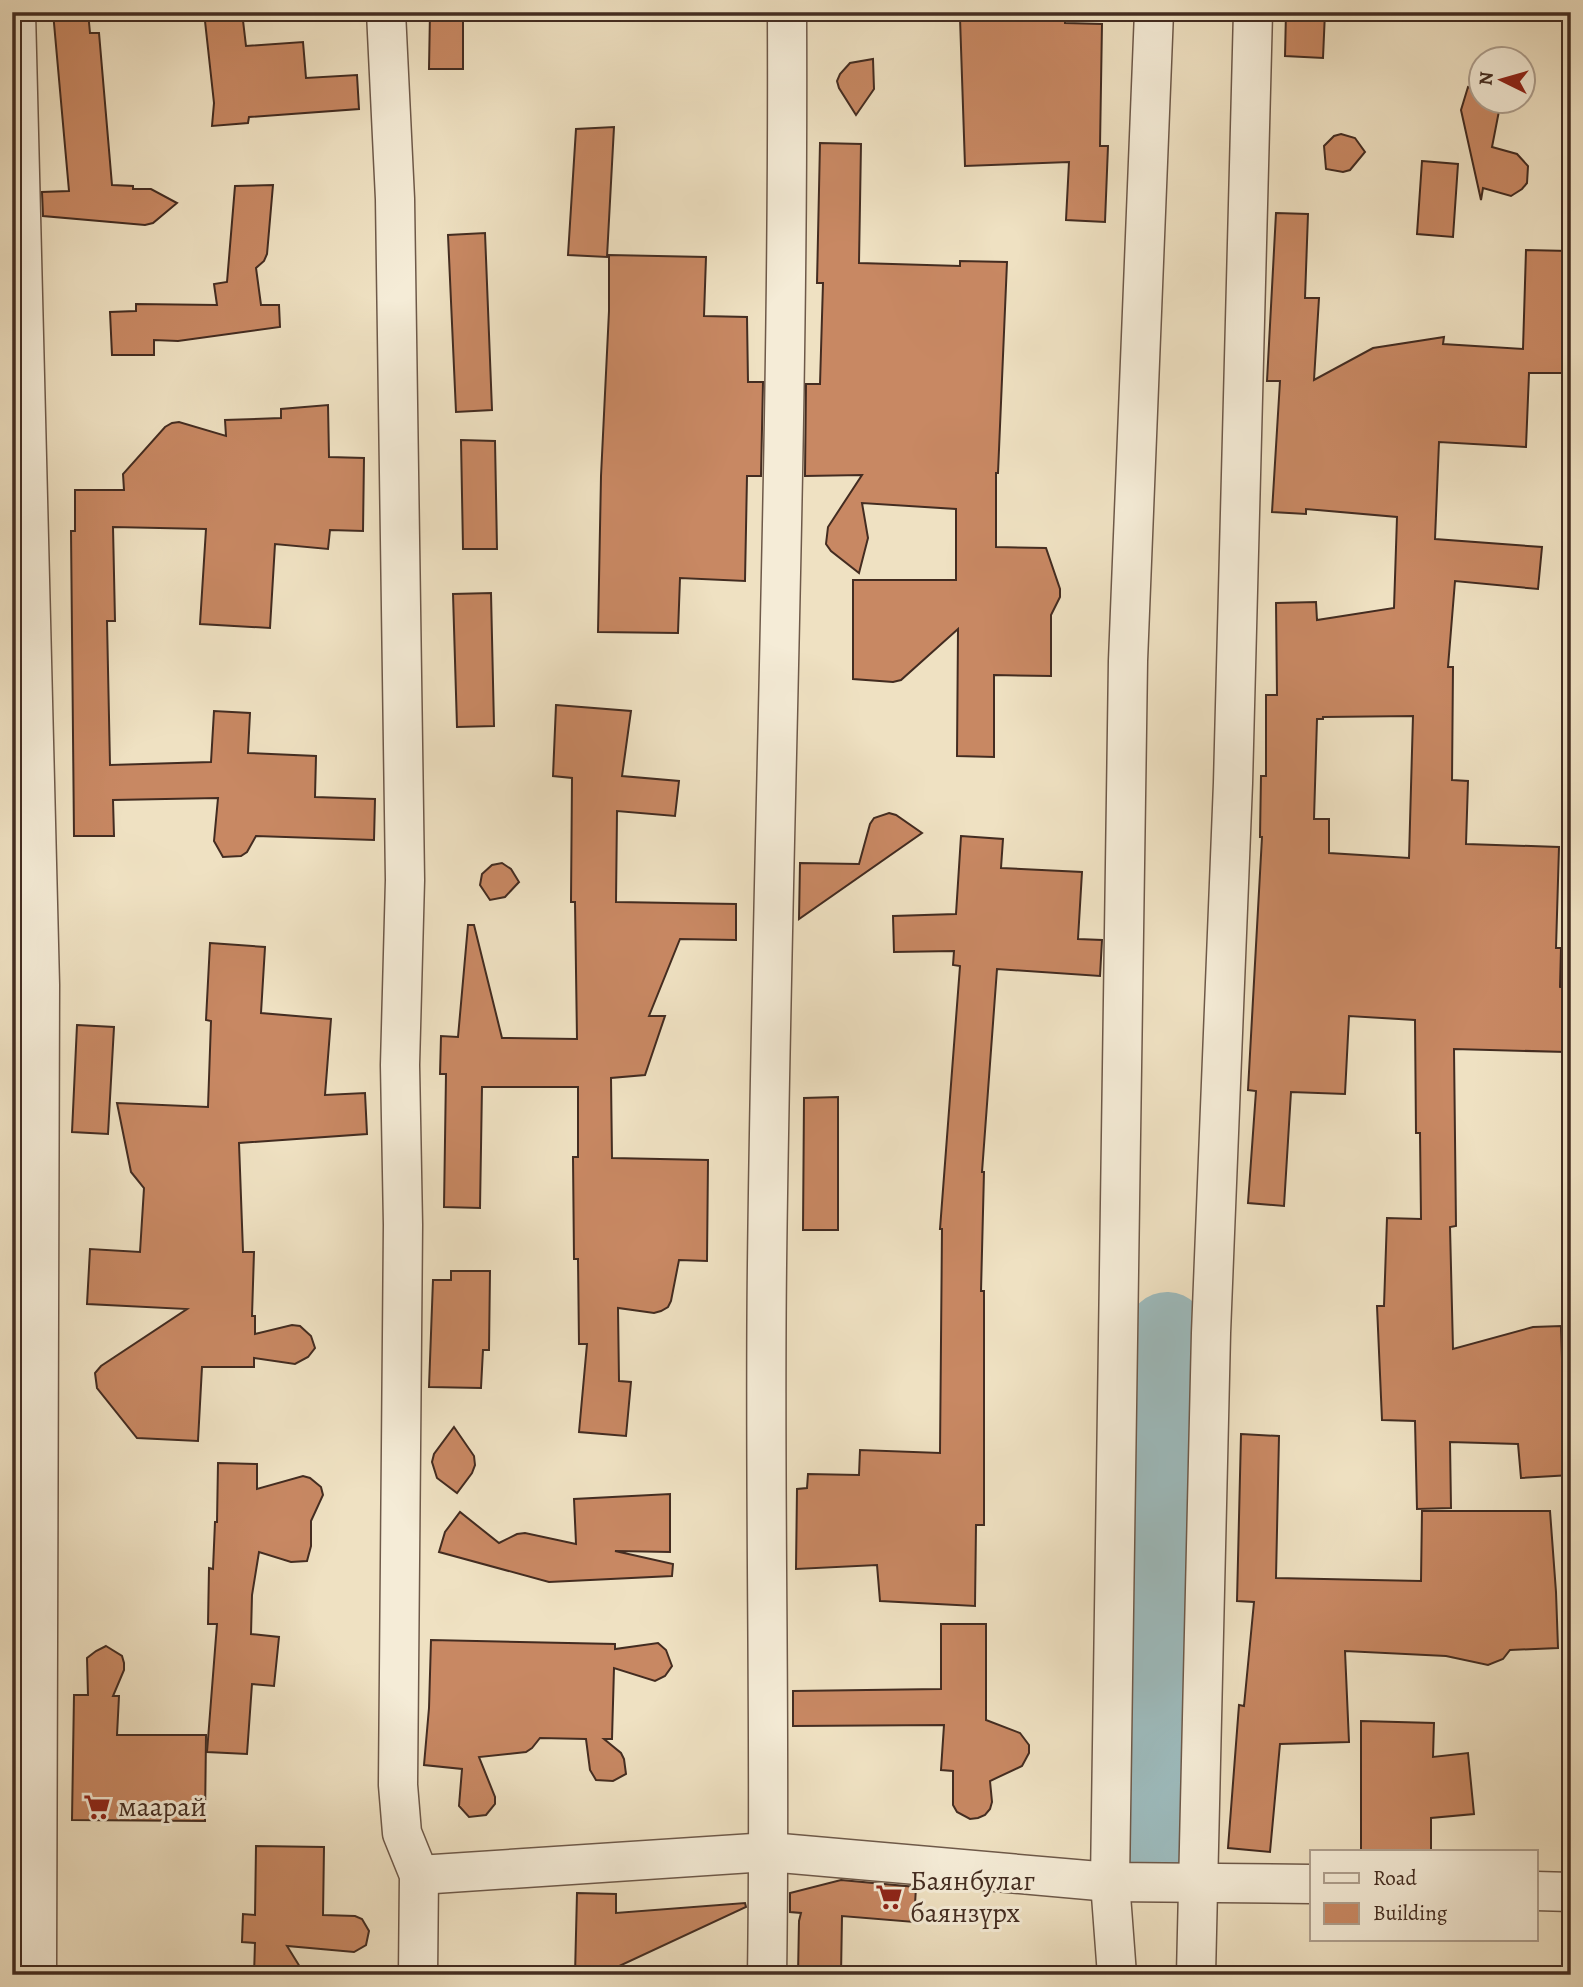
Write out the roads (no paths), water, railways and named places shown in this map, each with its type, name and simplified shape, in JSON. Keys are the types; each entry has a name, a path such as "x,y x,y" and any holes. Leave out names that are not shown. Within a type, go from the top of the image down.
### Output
{"street":[{"path":"16,12 40,985 37,1975"},
{"path":"386,12 395,199 405,880 400,1065 403,1226 398,1785 402,1833 419,1875 418,1975"},
{"path":"767,1975 767,1267 788,246 787,12"},
{"path":"1118,1975 1110,1882 1128,675 1154,12"},
{"path":"1196,1975 1211,1333 1234,769 1253,12"},
{"path":"419,1875 769,1852 1110,1882 1310,1884"},
{"path":"1538,1891 1571,1892"}],"waterway":[{"path":"1153,1843 1167,1332"}],"place":[{"name":"маарай","path":"97,1807"},
{"name":"Баянбулаг баянзүрх","path":"889,1897"}]}
